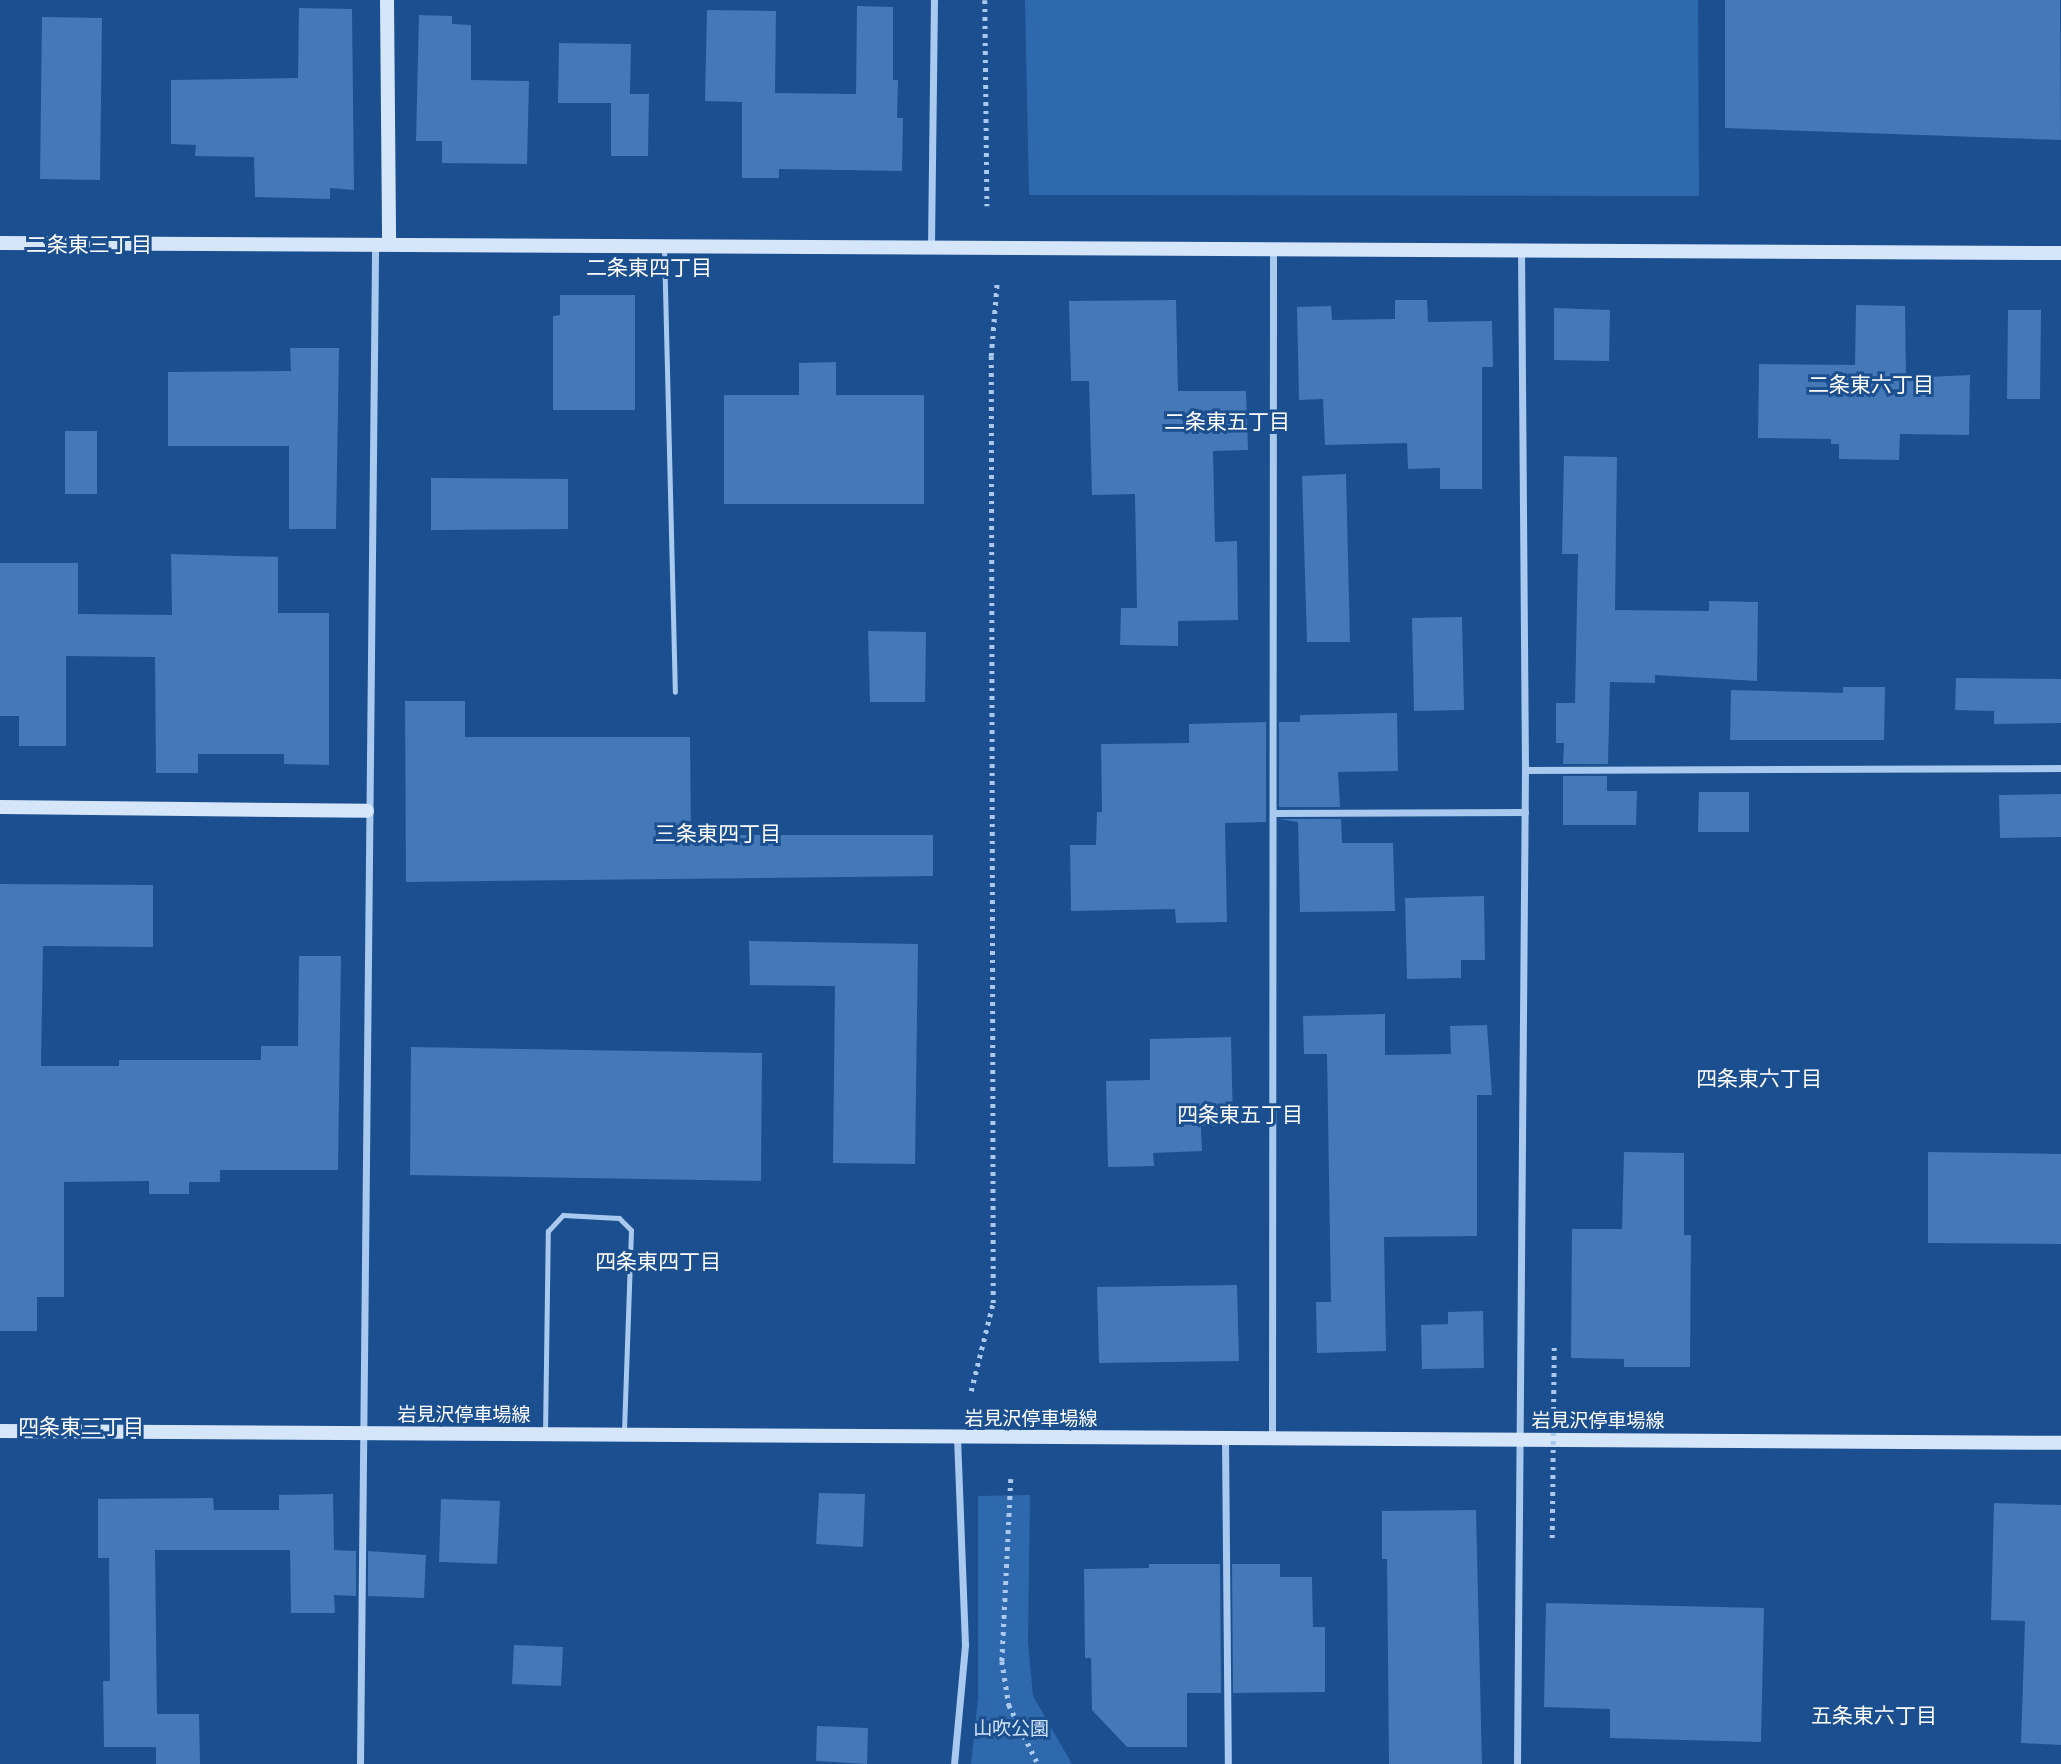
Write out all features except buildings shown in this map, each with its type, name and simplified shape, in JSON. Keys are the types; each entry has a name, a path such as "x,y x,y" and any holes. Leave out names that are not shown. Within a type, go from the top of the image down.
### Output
{"street":[{"path":"360,1764 367,811 387,0"},
{"path":"931,245 934,0"},
{"path":"0,243 931,245 1521,252 2061,253"},
{"path":"1272,1438 1273,249"},
{"path":"1517,1764 1525,812 1521,252"},
{"path":"1525,770 2061,768"},
{"path":"0,807 367,811"},
{"path":"1273,813 1525,812"},
{"name":"岩見沢停車場線","path":"0,1431 2061,1443"},
{"path":"954,1764 965,1645 957,1436"},
{"path":"1225,1438 1228,1764"}],"lane":[{"path":"664,244 676,692"},
{"path":"545,1434 548,1231 563,1215 619,1217 631,1230 624,1434"}],"path":[{"path":"985,0 986,206"},
{"path":"971,1391 993,1303 991,356 997,282"},
{"path":"1552,1538 1554,1344"},
{"path":"1011,1479 1002,1661 1009,1705 1038,1764"}],"green space":[{"path":"1025,0 1698,0 1699,196 1029,195"},
{"name":"山吹公園","path":"1030,1495 1028,1642 1033,1696 1072,1764 971,1764 978,1698 978,1496"}],"district":[{"name":"二条東三丁目","path":"89,244"},
{"name":"二条東四丁目","path":"649,267"},
{"name":"二条東六丁目","path":"1871,384"},
{"name":"二条東五丁目","path":"1227,421"},
{"name":"三条東四丁目","path":"718,833"},
{"name":"四条東六丁目","path":"1759,1078"},
{"name":"四条東五丁目","path":"1240,1114"},
{"name":"四条東四丁目","path":"658,1261"},
{"name":"四条東三丁目","path":"81,1426"},
{"name":"五条東六丁目","path":"1874,1715"}]}
